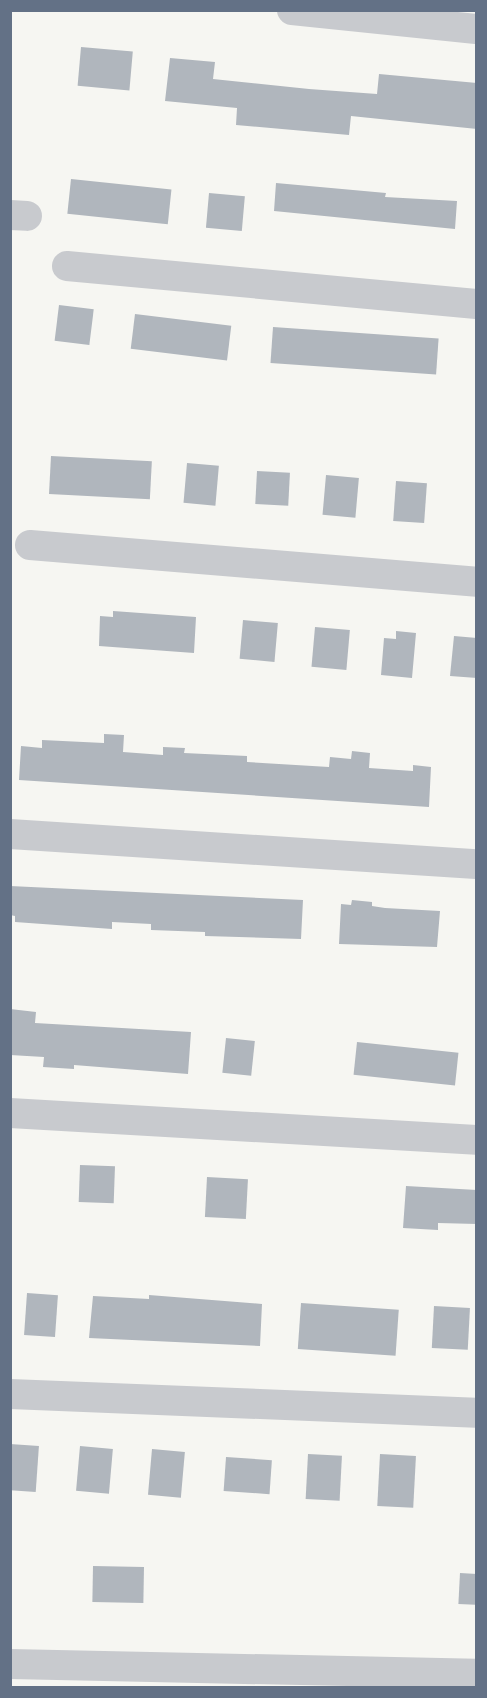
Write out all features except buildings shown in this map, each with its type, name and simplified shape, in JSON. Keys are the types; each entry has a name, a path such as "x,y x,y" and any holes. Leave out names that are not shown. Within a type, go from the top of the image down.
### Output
{"street":[{"path":"292,10 477,29"},
{"path":"67,266 477,304"},
{"path":"30,545 477,582"},
{"path":"10,834 477,864"},
{"path":"10,1113 477,1140"},
{"path":"10,1394 477,1413"},
{"path":"10,1664 477,1674"}]}
